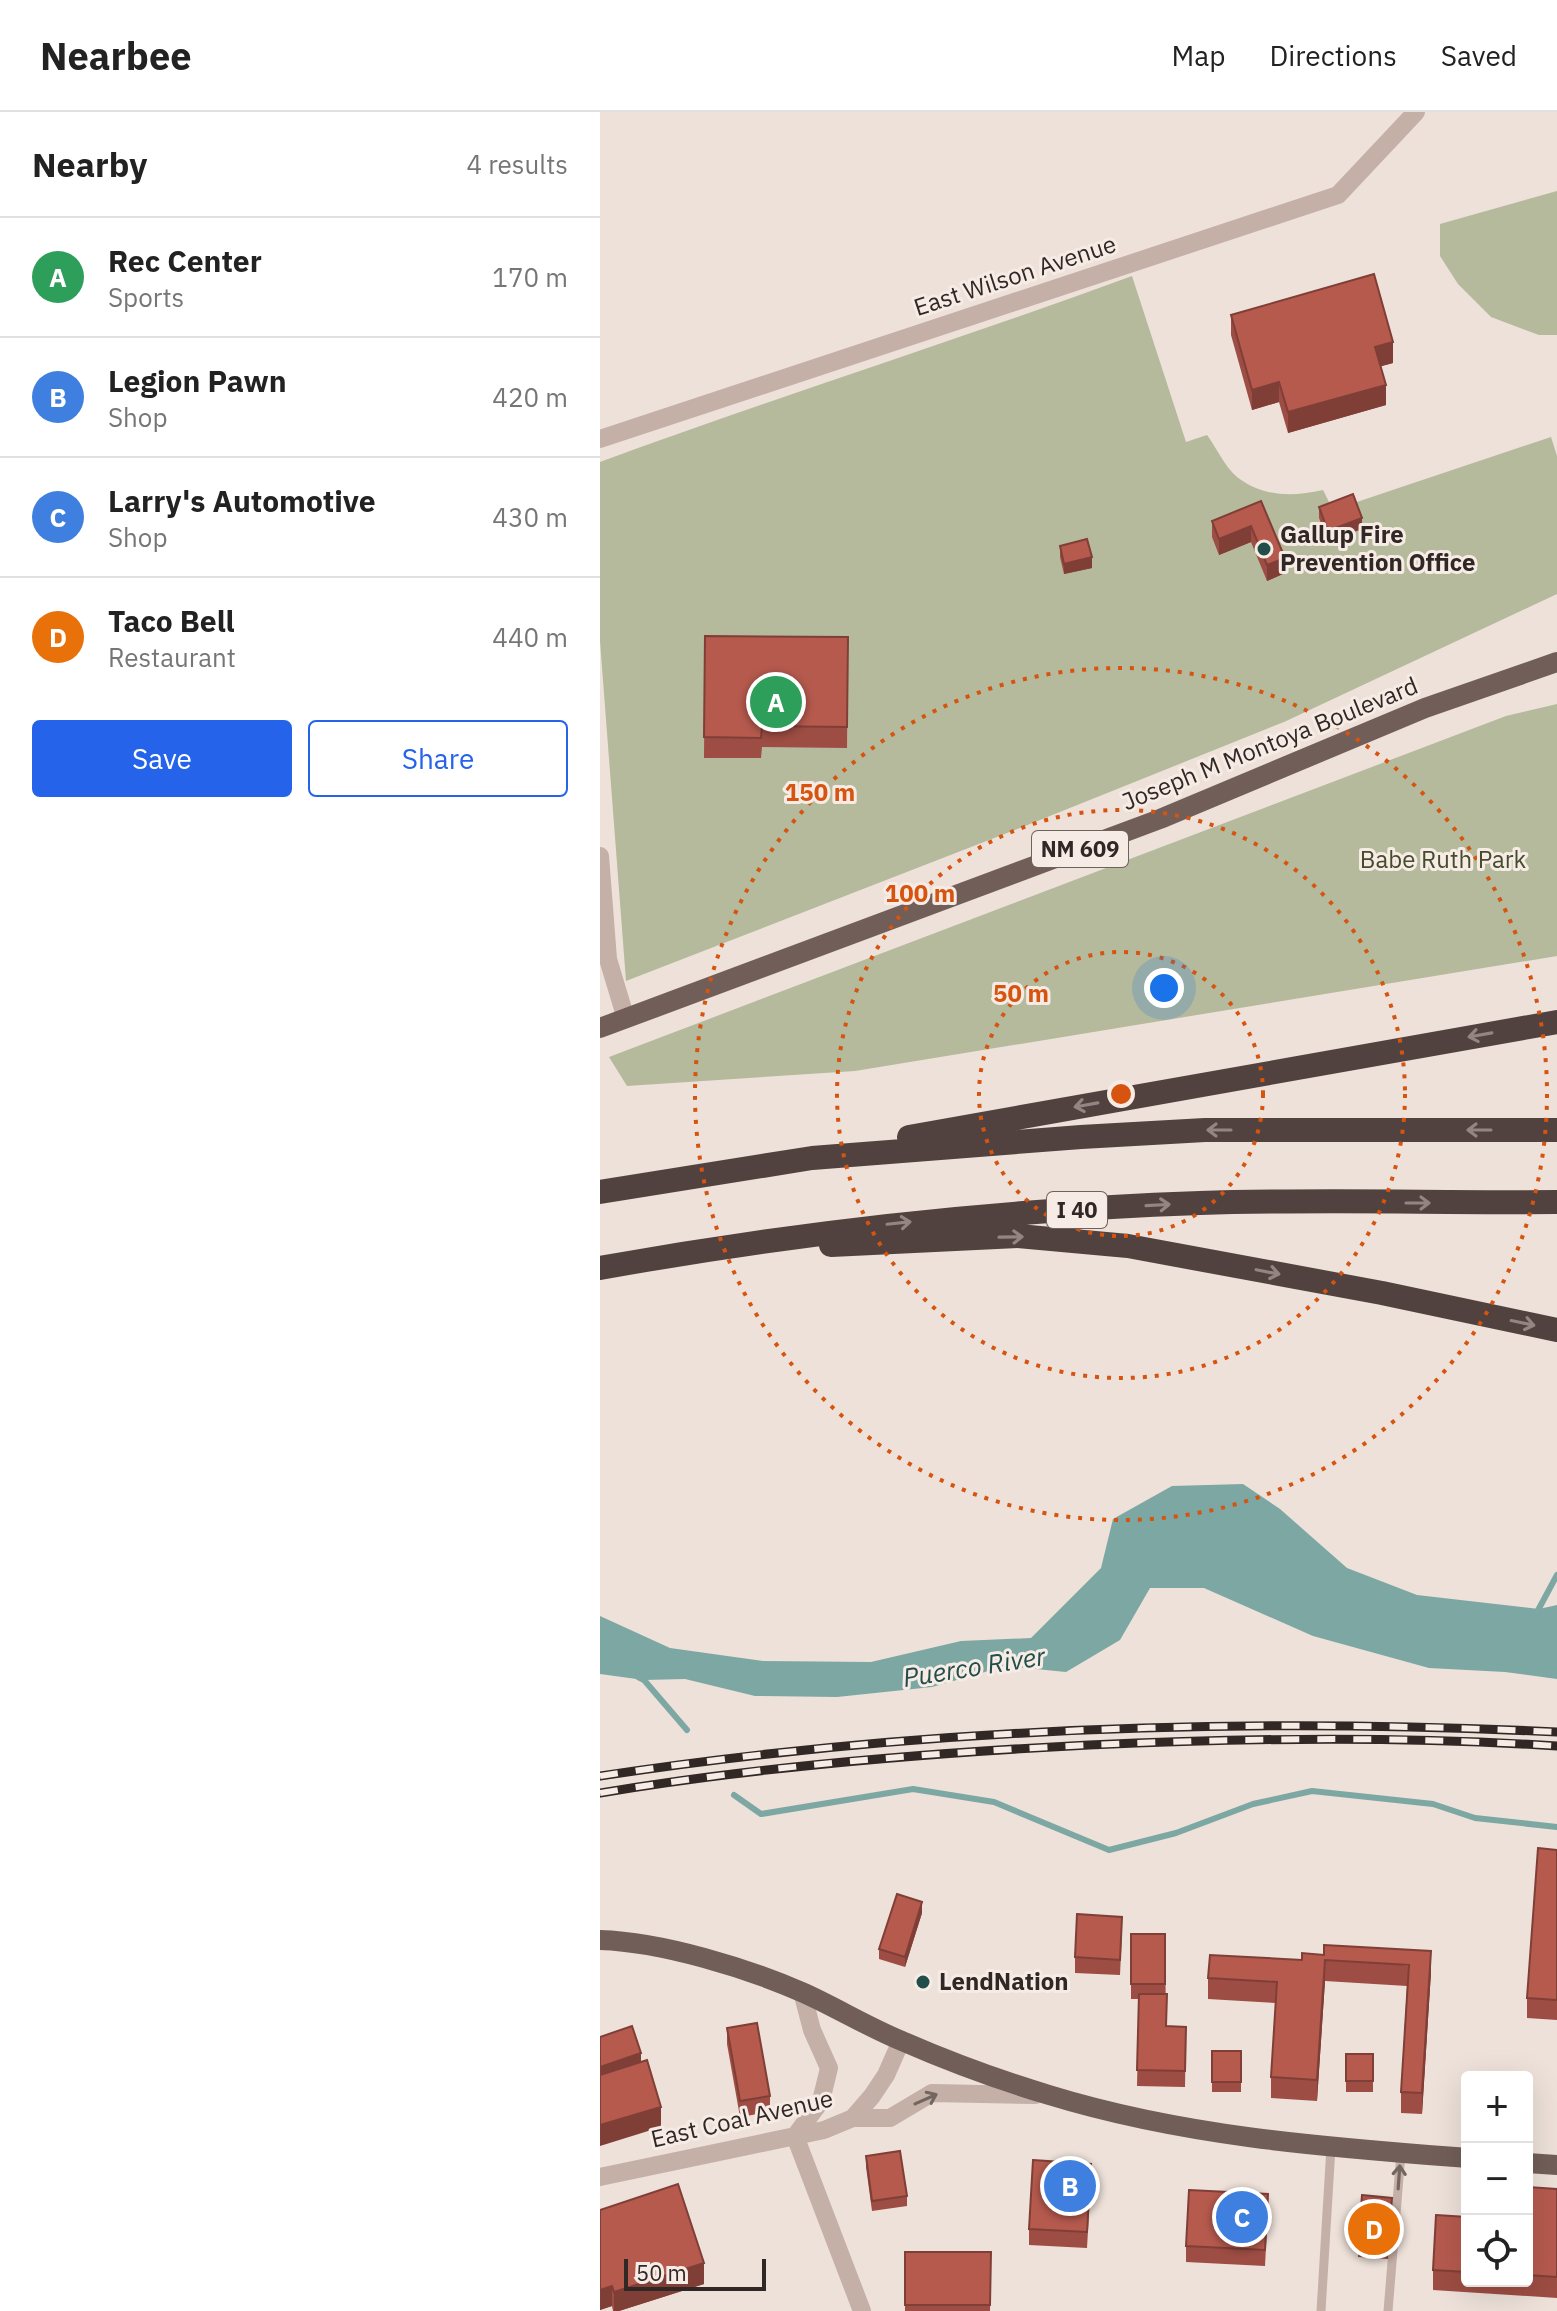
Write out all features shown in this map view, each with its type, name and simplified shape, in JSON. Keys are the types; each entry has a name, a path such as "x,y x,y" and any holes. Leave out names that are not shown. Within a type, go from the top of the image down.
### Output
{"highway":[{"path":"600,1192 1557,1022"},
{"path":"630,1186 812,1158 1081,1137 1205,1130 1557,1130"},
{"name":"I 40","path":"600,1268 829,1231 931,1219 1201,1203 1557,1202"},
{"path":"681,1253 1018,1236 1128,1246 1382,1293 1557,1330"}],"main road":[{"name":"Joseph M Montoya Boulevard","path":"600,1028 1160,819 1425,708 1557,662"},
{"path":"600,1940 622,1941 698,1956 802,1992 901,2041 1049,2095 1142,2120 1219,2134 1461,2158"},
{"path":"1533,2163 1557,2165"}],"street":[{"name":"East Wilson Avenue","path":"600,439 1338,195 1416,112"},
{"path":"600,856 608,959 626,1019"},
{"path":"802,1992 812,2030 829,2068 821,2101 795,2136 862,2311"},
{"name":"East Coal Avenue","path":"600,2177 824,2130 853,2118 886,2075 901,2041"},
{"path":"853,2118 890,2118 932,2093 1049,2095"}],"lane":[{"path":"1321,2311 1331,2147"},
{"path":"1388,2311 1401,2153"}],"green space":[{"path":"1557,191 1557,335 1539,335 1491,317 1458,284 1440,256 1440,224"},
{"path":"1132,276 1186,442 1207,435 1237,477 1267,492 1300,494 1323,490 1333,510 1551,437 1557,456 1557,594 1284,722 626,981 600,641 600,462"},
{"name":"Babe Ruth Park","path":"1557,704 1557,956 855,1071 627,1086 609,1057 1506,716"}],"water":[{"name":"Puerco River","path":"1243,1484 1280,1509 1347,1568 1417,1595 1539,1609 1557,1605 1557,1679 1505,1672 1429,1668 1313,1636 1204,1588 1150,1588 1120,1640 1066,1672 1006,1666 932,1687 837,1697 755,1696 685,1679 644,1680 600,1674 600,1616 670,1648 763,1661 871,1662 961,1641 1031,1638 1101,1568 1113,1519 1172,1486"}],"building":[{"path":"1374,274 1393,342 1375,347 1386,385 1288,412 1279,382 1252,390 1231,315"},
{"path":"1353,494 1362,518 1328,531 1319,507"},
{"path":"1261,501 1285,558 1267,565 1251,526 1219,539 1212,521"},
{"path":"1087,539 1092,557 1064,564 1060,546"},
{"path":"705,636 848,637 847,727 762,726 761,738 704,737"},
{"path":"1538,1848 1557,1850 1557,2000 1527,1998"},
{"path":"897,1894 922,1902 905,1957 879,1949"},
{"path":"1077,1914 1122,1917 1120,1960 1075,1957"},
{"path":"1131,1934 1165,1934 1165,1984 1131,1984"},
{"path":"1324,1945 1431,1951 1422,2093 1401,2092 1409,1965 1325,1960 1317,2080 1271,2077 1277,1982 1208,1978 1210,1955 1302,1960 1302,1953 1324,1955"},
{"path":"1139,1994 1167,1994 1166,2026 1186,2027 1185,2071 1137,2070"},
{"path":"757,2023 770,2096 740,2101 727,2028"},
{"path":"632,2026 641,2053 600,2067 600,2037"},
{"path":"1212,2051 1241,2051 1241,2082 1212,2082"},
{"path":"1346,2054 1373,2054 1373,2081 1346,2081"},
{"path":"647,2060 661,2107 600,2125 600,2075"},
{"path":"900,2151 907,2196 872,2201 866,2156"},
{"path":"1033,2160 1091,2164 1087,2232 1029,2229"},
{"path":"678,2184 704,2263 614,2292 612,2286 600,2290 600,2210"},
{"path":"1533,2187 1557,2189 1557,2277 1533,2275"},
{"path":"1189,2190 1268,2194 1265,2250 1186,2246"},
{"path":"1362,2195 1392,2198 1388,2254 1358,2252"},
{"path":"1436,2215 1461,2217 1461,2272 1433,2270"},
{"path":"905,2252 991,2252 990,2305 905,2305"}],"waterway":[{"path":"1536,1614 1557,1575"},
{"path":"638,1677 687,1730"},
{"path":"734,1795 761,1814 913,1789 994,1802 1109,1850 1176,1833 1253,1804 1312,1791 1433,1804 1475,1818 1557,1827"}],"railway":[{"path":"600,1776 838,1747 1077,1730 1317,1726 1557,1732"},
{"path":"600,1793 722,1775 844,1762 1089,1745 1323,1739 1557,1746"}],"place":[{"name":"Gallup Fire Prevention Office","path":"1264,549"},
{"name":"Rec Center","path":"776,702"},
{"name":"LendNation","path":"923,1982"},
{"name":"Legion Pawn","path":"1070,2186"},
{"name":"Larry's Automotive","path":"1242,2217"},
{"name":"Taco Bell","path":"1374,2229"}]}
